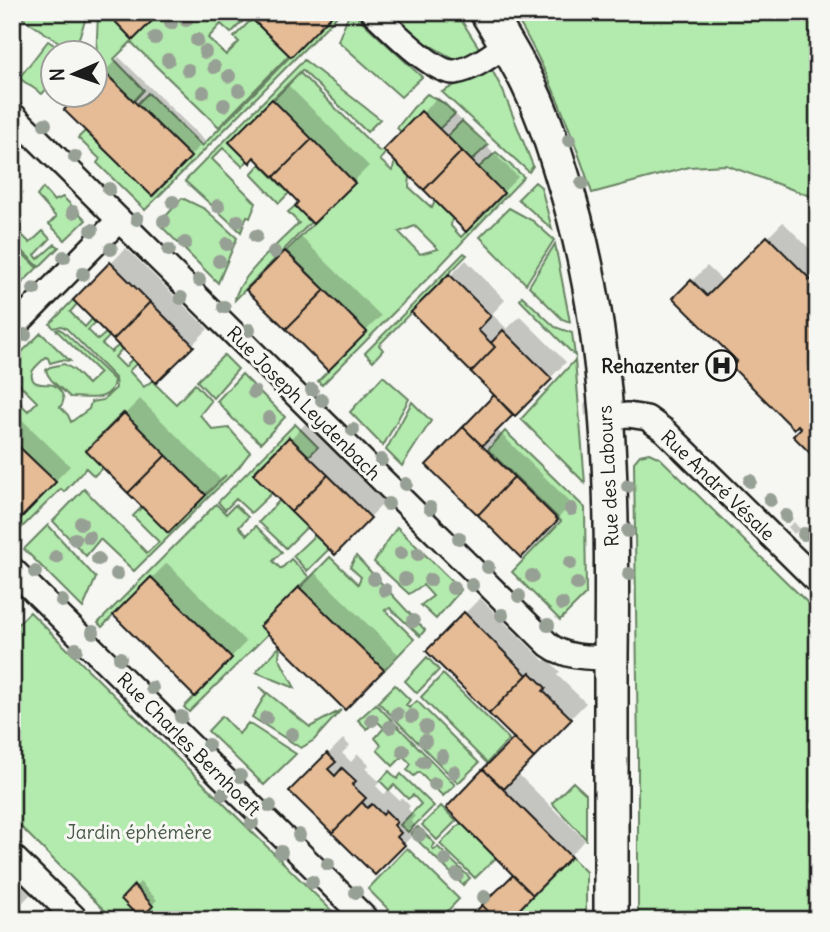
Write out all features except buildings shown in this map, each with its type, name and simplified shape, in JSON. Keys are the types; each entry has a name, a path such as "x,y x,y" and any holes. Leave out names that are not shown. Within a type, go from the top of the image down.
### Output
{"main road":[{"name":"Rue des Labours","path":"487,12 532,91 546,127 571,201 587,267 597,325 611,501 611,920"}],"street":[{"path":"373,12 412,49 438,67 451,72 468,69 507,44"},
{"name":"Rue Joseph Leydenbach","path":"12,114 549,645 560,653 611,658"},
{"path":"12,329 119,220"},
{"name":"Rue André Vésale","path":"606,417 628,415 647,418 665,431 818,582"},
{"name":"Rue Charles Bernhoeft","path":"12,569 366,920"},
{"path":"12,856 64,916"}],"green space":[{"path":"13,12 88,12 79,38 53,38"},
{"path":"98,12 106,12 133,40 161,12 245,12 249,15 231,33 221,24 208,38 226,55 239,42 234,37 252,19 289,55 219,127 131,42 114,59 144,90 134,101 108,76 108,38 97,38"},
{"path":"327,12 341,12 145,210 97,163 100,159 78,138 85,131 153,196 191,157 137,104 148,93 202,146 330,16"},
{"path":"352,12 422,77 401,97 338,41"},
{"path":"389,12 456,12 481,51 461,63 419,39"},
{"path":"513,12 818,12 818,199 726,165 689,167 592,193 558,100"},
{"path":"38,54 38,91 19,78"},
{"path":"304,60 380,119 367,132 302,70 229,142 248,161 242,166 223,148 212,159 256,203 241,232 185,181"},
{"path":"490,66 533,166 529,172 442,92"},
{"path":"300,73 380,152 386,152 380,160 392,171 395,162 410,176 409,187 432,208 435,201 452,218 451,226 461,237 504,194 478,168 496,152 524,177 322,385 318,381 367,332 286,251 355,183 273,100","holes":["415,226 438,249 420,254 399,232"]},
{"path":"427,94 444,103 455,114 439,129 401,132 397,128"},
{"path":"462,121 488,145 471,161 447,136"},
{"path":"260,164 289,193 279,203 251,174"},
{"path":"535,182 541,187 552,229 518,199"},
{"path":"43,188 54,201 63,197 86,220 65,240 49,224 56,217 37,196"},
{"path":"182,198 205,209 237,238 218,283 159,224"},
{"path":"295,206 311,222 235,300 252,271 299,223 288,212"},
{"path":"509,208 533,221 554,240 526,284 480,237"},
{"path":"12,225 30,243 43,231 50,239 35,255 38,259 55,244 59,247 39,267 12,241"},
{"path":"12,243 37,268 12,293"},
{"path":"555,244 570,322 562,319 529,286"},
{"path":"464,253 467,255 379,345 383,350 373,361 365,353"},
{"path":"522,296 555,327 572,333 575,356 520,300"},
{"path":"73,300 77,304 70,312 85,327 92,319 95,323 88,330 98,340 106,333 109,337 102,344 111,352 118,346 122,349 115,357 125,367 132,359 136,364 129,371 144,387 153,380 176,404 195,384 211,401 200,415 213,430 229,428 250,452 239,467 134,571 100,539 86,556 53,521 84,489 147,553 159,542 133,516 142,507 169,533 226,475 205,495 123,413 86,450 103,467 94,476 86,468 64,492 61,489 12,537 12,527 56,482 12,440 12,396 28,411 37,402 12,377 12,362 41,333 70,361 50,363 46,357 33,371 32,379 40,384 52,384 58,388 63,398 60,407 71,422 89,409 91,402 103,400 116,388 115,378 66,328 54,328 50,324"},
{"path":"59,329 114,380 109,393 98,398 70,397 49,378 46,370 64,364 88,384 100,373 56,330"},
{"path":"224,355 238,369 213,398 197,381"},
{"path":"575,360 585,483 521,419"},
{"path":"242,374 285,417 261,443 217,401"},
{"path":"383,376 409,399 383,446 350,412"},
{"path":"412,402 431,421 402,466 386,450"},
{"path":"295,424 318,447 309,456 289,437 253,473 272,493 251,513 236,499 225,510 218,502"},
{"path":"505,431 585,508 586,594 560,620 512,572 561,521 488,450"},
{"path":"649,453 660,458 818,613 818,920 638,920 634,462 640,455"},
{"path":"280,500 307,527 286,548 259,522"},
{"path":"216,504 226,514 235,505 248,517 239,527 247,535 256,526 282,552 273,561 281,569 291,559 309,577 260,626 268,634 189,712 184,707 232,658 151,577 102,627 98,623"},
{"path":"48,525 96,578 83,608 24,549"},
{"path":"397,527 461,590 436,619 421,605 433,596 423,585 409,594 374,562"},
{"path":"315,535 329,549 307,571 293,556"},
{"path":"356,556 425,630 420,636 390,608 385,610 414,639 384,670 300,588 330,557 358,584 361,577 350,567"},
{"name":"Jardin éphémère","path":"30,612 341,920 114,920 12,818 12,630"},
{"path":"280,646 279,658 295,688 256,672"},
{"path":"427,657 439,670 417,693 405,681"},
{"path":"443,674 509,739 487,763 421,697"},
{"path":"395,685 410,700 406,705 409,708 417,701 479,763 458,783 378,702"},
{"path":"260,687 310,727 341,710 314,740 301,748 252,717 266,694"},
{"path":"376,704 455,785 443,796 419,772 414,776 407,770 411,764 403,756 393,766 377,750 381,745 375,738 384,728 376,720 367,729 358,720"},
{"path":"222,716 239,734 248,723 296,754 264,785 208,731"},
{"path":"389,771 397,779 401,774 434,806 408,832 400,825 421,804 413,795 408,799 394,785 389,790 380,781"},
{"path":"573,782 586,794 586,839 552,803"},
{"path":"441,806 456,821 437,840 422,825"},
{"path":"461,823 496,858 475,878 440,844"},
{"path":"418,827 435,844 432,847 434,850 438,847 470,878 463,885 411,834"},
{"path":"407,848 459,899 439,920 399,920 368,889"},
{"path":"571,857 586,872 586,920 509,920"}],"place":[{"name":"Rehazenter","path":"722,366"}]}
